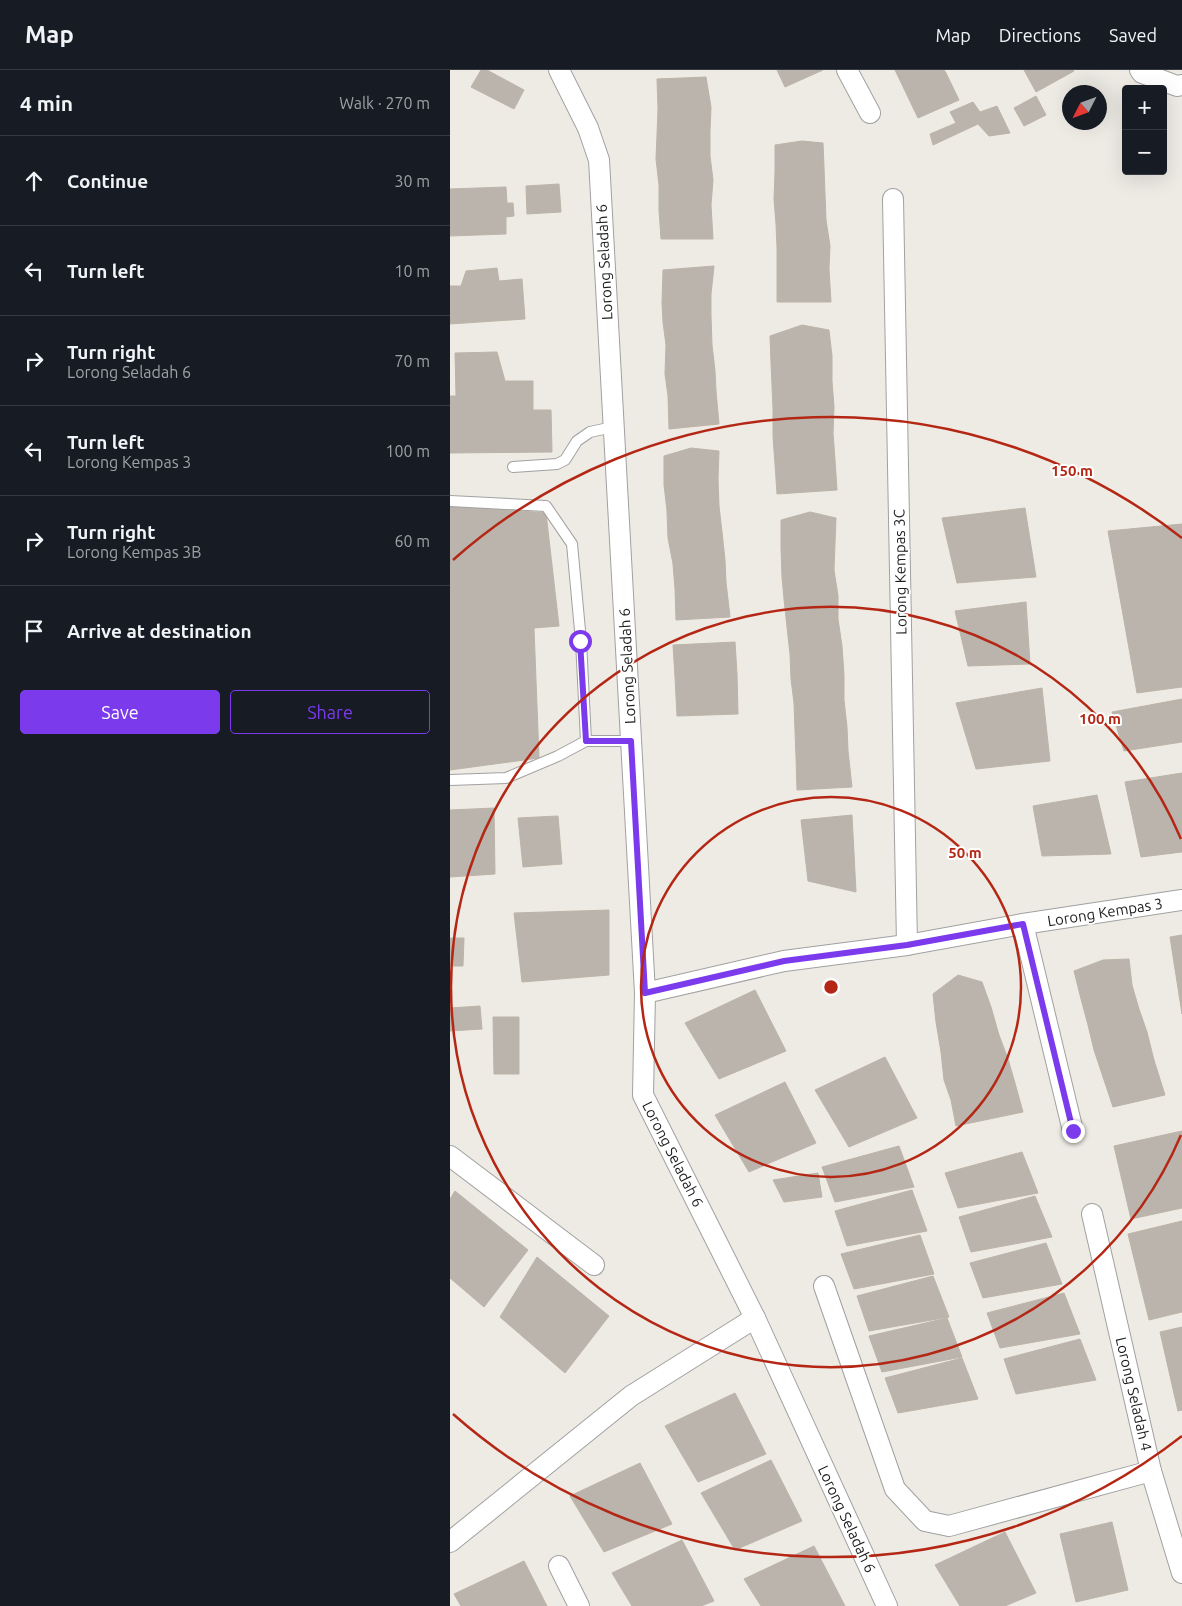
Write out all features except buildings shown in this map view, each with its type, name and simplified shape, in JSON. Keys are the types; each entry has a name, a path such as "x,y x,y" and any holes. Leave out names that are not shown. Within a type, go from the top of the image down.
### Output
{"street":[{"name":"Lorong Seladah 6","path":"558,70 588,128 599,160 645,993 643,1095 755,1318 887,1606"},
{"path":"847,70 870,113"},
{"path":"1140,70 1142,73 1178,86 1182,85"},
{"name":"Lorong Kempas 3C","path":"893,198 907,945"},
{"name":"Lorong Kempas 3","path":"645,993 784,961 907,945 1023,924 1182,900"},
{"path":"1023,924 1073,1131"},
{"path":"450,1156 594,1265"},
{"name":"Lorong Seladah 4","path":"1092,1214 1151,1471 1182,1573"},
{"path":"824,1286 895,1489 925,1521 949,1526 1151,1471"},
{"path":"450,1542 631,1396 755,1318"},
{"path":"559,1566 579,1606"}],"lane":[{"path":"513,467 557,464 565,460 577,441 590,432 614,427"},
{"path":"450,501 546,506 572,544 586,741"},
{"path":"450,780 506,778 558,756 586,741 631,741"}],"route":[{"path":"580,641 586,741 631,741 645,993 784,961 907,945 1023,924 1073,1131"}]}
